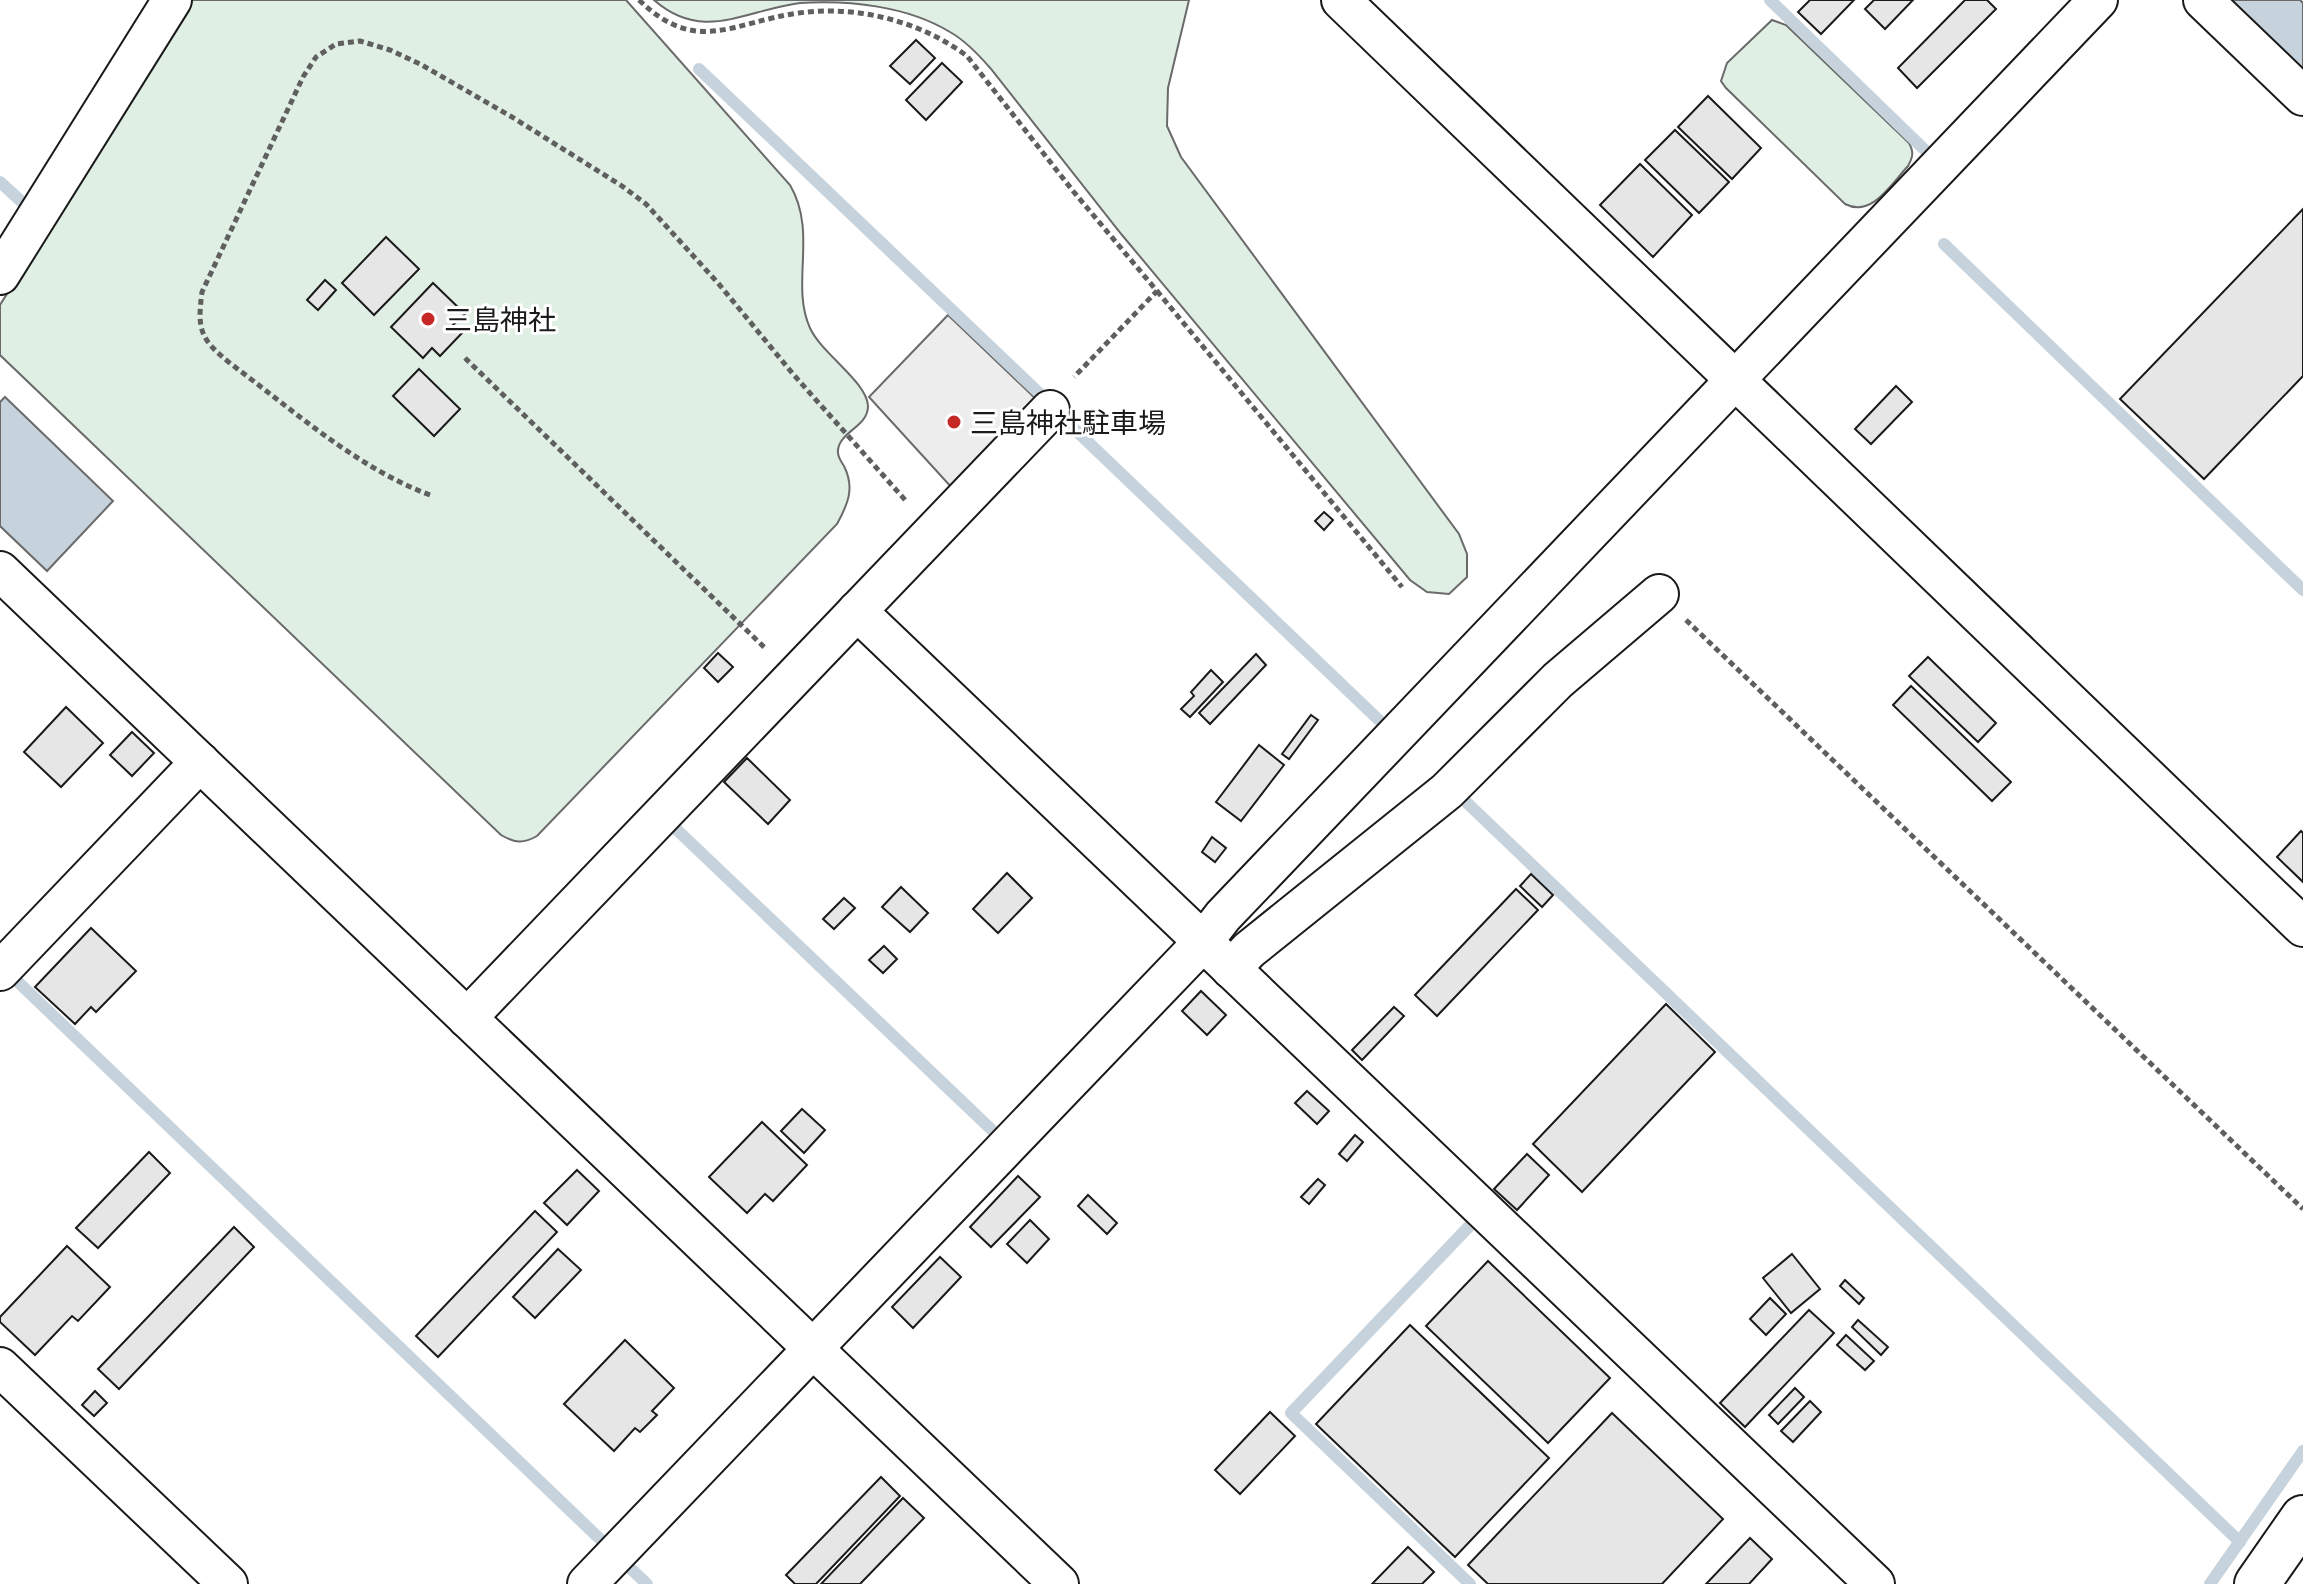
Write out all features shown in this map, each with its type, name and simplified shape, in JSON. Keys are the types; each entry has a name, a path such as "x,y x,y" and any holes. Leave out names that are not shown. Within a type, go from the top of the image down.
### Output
{"street":[{"path":"0,275 172,0"},
{"path":"1341,0 2303,927"},
{"path":"587,1584 1203,942 1223,916 2098,0"},
{"path":"2203,0 2303,96"},
{"path":"467,1018 1050,410"},
{"path":"0,571 1059,1584"},
{"path":"1231,969 1249,950 1447,791 1558,680 1659,594"},
{"path":"857,611 1875,1584"},
{"path":"0,971 200,762"},
{"path":"0,1367 228,1584"},
{"path":"2257,1584 2303,1518"}],"path":[{"path":"639,0 664,22 688,31 713,32 799,13 831,11 892,19 946,40 967,56 1073,191 1402,587"},
{"path":"430,495 400,484 373,469 231,364 208,346 198,320 202,292 303,77 316,57 336,44 360,41 420,64 512,117 646,204 933,532"},
{"path":"1050,410 1059,393 1157,291"},
{"path":"465,358 795,676"},
{"path":"1659,594 2303,1209"}],"green space":[{"path":"191,0 626,0 790,185 798,203 803,240 802,294 810,328 860,387 868,406 864,419 844,438 838,450 850,489 844,510 837,524 532,839 519,842 501,835 0,355 0,305"},
{"path":"654,0 1189,0 1168,88 1167,126 1181,157 1459,534 1467,554 1467,577 1449,594 1427,592 1410,580 1122,235 991,69 956,36 915,16 858,4 800,3 707,22 672,13"},
{"path":"1772,20 1786,25 1909,143 1912,154 1908,166 1888,190 1872,203 1855,207 1845,204 1721,81 1727,63"}],"shaded area":[{"path":"2231,0 2300,0 2303,3 2303,69"},
{"name":"三島神社駐車場","path":"948,315 1037,400 953,489 869,397"},
{"path":"5,397 113,501 47,571 0,526 0,402"}],"building":[{"path":"1810,0 1854,0 1821,34 1798,12"},
{"path":"1874,0 1913,0 1885,29 1865,9"},
{"path":"1965,0 1987,0 1996,9 1917,88 1898,68"},
{"path":"916,40 935,58 910,84 890,66"},
{"path":"942,63 962,82 926,120 906,100"},
{"path":"1708,96 1761,148 1732,179 1678,127"},
{"path":"1675,130 1729,182 1699,213 1645,160"},
{"path":"1640,164 1692,215 1653,257 1600,205"},
{"path":"2303,209 2303,376 2204,479 2120,399"},
{"path":"386,237 419,269 374,315 342,283"},
{"path":"325,280 336,290 318,310 307,300"},
{"name":"三島神社","path":"433,283 465,314 453,325 462,333 440,356 432,348 423,358 391,327"},
{"path":"419,369 460,409 434,436 393,396"},
{"path":"1896,386 1912,402 1871,444 1855,429"},
{"path":"1324,512 1333,520 1324,530 1315,521"},
{"path":"718,653 733,667 718,682 704,668"},
{"path":"1256,654 1266,665 1210,724 1199,713"},
{"path":"1928,657 1996,723 1978,742 1909,676"},
{"path":"1211,670 1223,682 1190,717 1181,709 1194,696 1191,692"},
{"path":"1911,686 2011,782 1992,801 1893,705"},
{"path":"66,707 103,743 61,787 24,752"},
{"path":"1311,715 1318,720 1289,759 1282,754"},
{"path":"132,732 154,753 132,776 110,755"},
{"path":"1259,745 1284,765 1241,821 1216,802"},
{"path":"747,758 790,800 768,824 724,782"},
{"path":"2301,831 2303,833 2303,882 2277,857"},
{"path":"1212,837 1226,848 1215,862 1202,852"},
{"path":"1007,873 1032,898 998,933 973,909"},
{"path":"1531,874 1553,895 1542,907 1520,886"},
{"path":"901,887 928,913 910,932 882,907"},
{"path":"1516,889 1538,910 1437,1016 1415,995"},
{"path":"844,898 855,908 834,929 823,919"},
{"path":"91,928 136,971 96,1012 91,1007 75,1024 35,987"},
{"path":"884,946 897,959 883,973 869,960"},
{"path":"1201,991 1226,1015 1207,1035 1182,1011"},
{"path":"1666,1004 1715,1052 1582,1192 1533,1144"},
{"path":"1394,1007 1404,1016 1362,1060 1352,1050"},
{"path":"1307,1091 1329,1111 1317,1124 1295,1103"},
{"path":"802,1109 825,1130 804,1153 781,1131"},
{"path":"762,1122 807,1165 773,1201 765,1194 747,1213 709,1177"},
{"path":"1355,1135 1363,1142 1347,1161 1339,1154"},
{"path":"149,1152 170,1173 98,1248 76,1228"},
{"path":"1527,1154 1549,1175 1517,1210 1494,1189"},
{"path":"577,1170 599,1191 567,1225 544,1203"},
{"path":"1018,1176 1040,1197 991,1247 970,1227"},
{"path":"1318,1179 1325,1185 1309,1204 1301,1197"},
{"path":"1088,1195 1117,1223 1107,1234 1078,1206"},
{"path":"535,1211 557,1232 438,1357 416,1336"},
{"path":"1030,1220 1049,1239 1027,1263 1007,1244"},
{"path":"234,1227 254,1247 119,1389 98,1369"},
{"path":"67,1246 110,1287 78,1321 72,1316 35,1355 0,1322 0,1317"},
{"path":"558,1249 581,1270 535,1318 513,1297"},
{"path":"1792,1254 1820,1289 1791,1313 1763,1278"},
{"path":"940,1257 961,1277 913,1328 892,1307"},
{"path":"1488,1261 1610,1378 1548,1443 1426,1326"},
{"path":"1845,1280 1864,1298 1859,1304 1840,1286"},
{"path":"1770,1298 1786,1314 1766,1335 1750,1319"},
{"path":"1809,1310 1834,1333 1745,1427 1720,1403"},
{"path":"1858,1320 1888,1347 1881,1355 1852,1327"},
{"path":"1410,1325 1549,1458 1455,1557 1316,1424"},
{"path":"1846,1335 1874,1361 1865,1370 1837,1345"},
{"path":"625,1340 674,1388 652,1411 657,1415 640,1432 635,1428 614,1451 564,1404"},
{"path":"1795,1388 1804,1397 1778,1424 1769,1415"},
{"path":"95,1391 107,1403 94,1416 82,1405"},
{"path":"1810,1401 1821,1412 1793,1442 1781,1431"},
{"path":"1270,1412 1295,1436 1240,1494 1215,1470"},
{"path":"1612,1413 1723,1519 1662,1584 1488,1584 1468,1565"},
{"path":"881,1477 900,1496 816,1584 795,1584 786,1575"},
{"path":"903,1498 924,1518 860,1584 821,1584"},
{"path":"1750,1538 1772,1559 1749,1584 1706,1584"},
{"path":"1408,1547 1434,1572 1422,1584 1372,1584"}],"waterway":[{"path":"1770,0 1929,154"},
{"path":"699,69 1040,394"},
{"path":"0,182 23,203"},
{"path":"1944,244 2303,590"},
{"path":"1066,421 1383,724"},
{"path":"1463,799 2240,1542"},
{"path":"675,828 994,1132"},
{"path":"17,981 602,1541"},
{"path":"1470,1584 1291,1413 1478,1217"},
{"path":"2210,1584 2303,1451"},
{"path":"629,1567 647,1584"}],"place":[{"name":"三島神社","path":"428,319"},
{"name":"三島神社駐車場","path":"954,422"}]}
